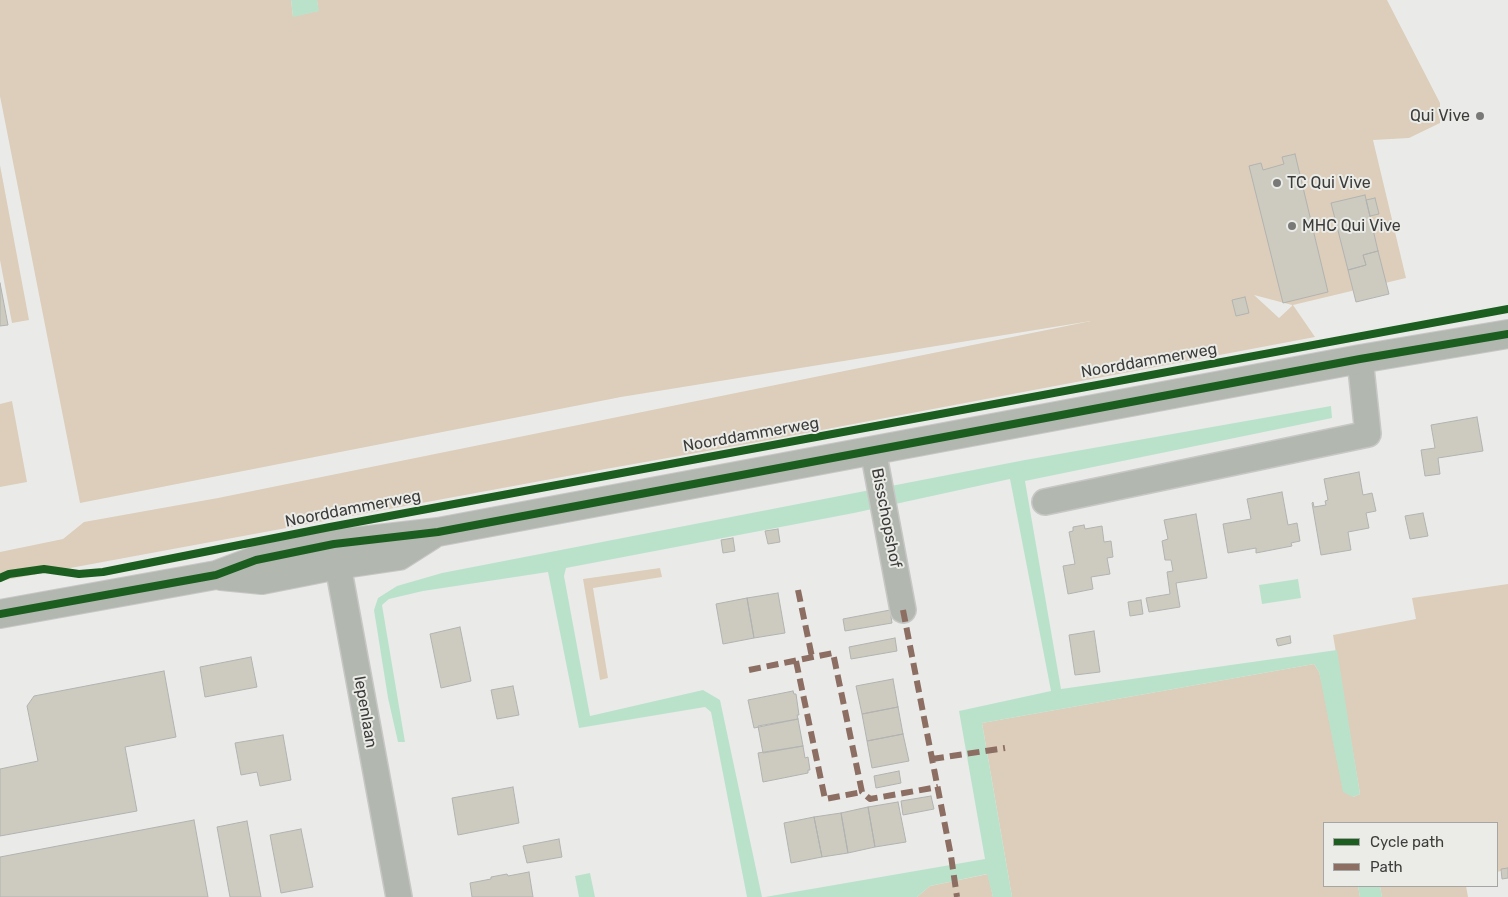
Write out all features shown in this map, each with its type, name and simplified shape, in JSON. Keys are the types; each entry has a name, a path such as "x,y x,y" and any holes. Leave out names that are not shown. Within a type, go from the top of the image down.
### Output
{"street":[{"name":"Noorddammerweg","path":"0,614 216,575 256,560 336,555 438,532 875,463 1360,359 1508,334"},
{"path":"1045,502 1368,434 1360,359"},
{"name":"Bisschopshof","path":"875,463 903,610"},
{"name":"Iepenlaan","path":"336,555 399,897"}],"shaded area":[{"path":"0,0 291,0 293,16 318,11 317,0 1387,0 1440,103 1440,123 1409,138 1373,140 1406,278 1293,305 1315,337 758,442 0,581 0,552 63,539 84,522 218,498 1091,321 621,397 80,503 0,96","holes":["1254,295 1292,305 1279,318"]},
{"path":"291,0 317,0 319,11 293,17"},
{"path":"0,165 29,320 12,323 0,260"},
{"path":"12,401 27,482 0,487 0,404"},
{"path":"1331,406 1332,418 1025,481 1061,689 1337,650 1360,794 1353,797 1343,792 1319,672 1314,664 982,723 1012,897 993,897 987,874 930,886 917,897 765,897 985,859 959,711 1051,691 1010,479 854,513 566,568 564,576 590,716 703,690 720,700 762,897 747,897 711,712 705,707 579,728 548,572 423,591 389,599 382,605 405,742 398,742 388,698 374,610 378,598 397,586 442,573 1025,460"},
{"path":"660,568 662,577 593,588 608,678 600,680 583,579"},
{"path":"1298,579 1301,598 1262,604 1259,585"},
{"path":"1508,584 1508,869 1498,872 1498,822 1323,822 1323,887 1358,887 1360,897 1012,897 982,723 1314,664 1319,672 1353,797 1360,794 1333,635 1416,619 1412,598"},
{"path":"590,873 595,897 579,897 575,876"},
{"path":"988,874 993,897 917,897 930,886"},
{"path":"1358,887 1380,887 1382,897 1360,897"},
{"path":"1380,887 1466,887 1468,897 1382,897"}],"building":[{"path":"1295,154 1328,292 1283,303 1249,166 1261,163 1263,170 1284,164 1282,157"},
{"path":"1365,195 1378,251 1363,255 1366,265 1348,270 1331,203"},
{"path":"1375,198 1379,214 1370,216 1366,200"},
{"path":"1378,251 1389,294 1356,302 1348,270 1366,265 1363,255"},
{"path":"0,283 8,325 0,326"},
{"path":"1245,297 1249,313 1236,316 1232,300"},
{"path":"1477,417 1483,451 1438,458 1440,474 1425,476 1421,450 1435,448 1431,425"},
{"path":"1359,472 1363,495 1372,493 1376,511 1366,513 1369,528 1348,532 1351,550 1321,555 1312,503 1314,507 1326,505 1325,501 1328,500 1324,479"},
{"path":"1282,492 1288,525 1297,523 1300,541 1291,543 1292,546 1256,553 1256,548 1228,553 1223,524 1251,519 1247,499"},
{"path":"1423,513 1428,536 1410,539 1405,516"},
{"path":"1196,514 1207,578 1176,583 1180,607 1149,612 1146,598 1170,594 1167,572 1173,571 1171,560 1165,560 1162,541 1168,539 1164,520"},
{"path":"1084,525 1085,529 1102,526 1104,542 1111,541 1113,557 1107,558 1110,574 1091,577 1093,589 1068,594 1063,566 1075,564 1069,532 1073,531 1073,527"},
{"path":"778,529 780,542 768,544 765,531"},
{"path":"733,538 735,551 723,553 721,540"},
{"path":"778,593 785,633 754,638 747,598"},
{"path":"747,598 754,638 723,644 716,604"},
{"path":"1141,600 1143,614 1130,616 1128,602"},
{"path":"890,610 892,623 845,631 843,619"},
{"path":"460,627 471,681 441,688 430,634"},
{"path":"1094,631 1100,672 1075,675 1069,635"},
{"path":"1290,636 1291,643 1278,646 1276,639"},
{"path":"895,638 897,651 851,659 849,647"},
{"path":"251,657 257,687 205,697 200,667"},
{"path":"164,671 176,737 125,747 137,811 0,836 0,769 38,761 27,706 34,696"},
{"path":"893,679 898,707 862,714 856,686"},
{"path":"513,686 519,715 497,719 491,690"},
{"path":"793,691 796,694 798,719 754,728 748,700"},
{"path":"898,707 903,734 867,741 862,714"},
{"path":"798,719 803,746 763,753 758,726"},
{"path":"903,734 909,761 872,768 867,741"},
{"path":"283,735 291,780 260,786 257,772 241,775 235,743"},
{"path":"803,746 805,758 808,757 810,770 808,770 808,773 763,782 758,753"},
{"path":"899,771 901,783 876,788 874,776"},
{"path":"513,787 519,823 458,835 452,798"},
{"path":"931,796 934,809 903,815 901,801"},
{"path":"898,802 906,842 875,847 868,807"},
{"path":"868,807 875,847 848,853 841,813"},
{"path":"841,813 848,853 822,857 814,817"},
{"path":"814,817 822,857 791,863 784,823"},
{"path":"194,820 208,897 0,897 0,857"},
{"path":"247,821 261,897 230,897 217,827"},
{"path":"301,829 313,887 281,893 270,835"},
{"path":"559,839 562,857 527,863 523,846"},
{"path":"1508,868 1508,878 1502,879 1501,869"},
{"path":"529,872 533,897 472,897 470,883 507,874 508,876"}],"marked path":[{"path":"798,590 812,657"},
{"path":"903,610 951,856 957,897"},
{"path":"749,670 833,653 862,792 870,799 938,787"},
{"path":"796,661 825,799 862,792"},
{"path":"932,759 1005,748"}],"cycle path":[{"path":"0,578 9,574 44,569 79,574 103,572 330,527 1508,309"},
{"path":"0,614 216,575 256,560 334,544 438,532 1360,359 1508,334"}],"place":[{"name":"Qui Vive","path":"1480,116"},
{"name":"TC Qui Vive","path":"1277,183"},
{"name":"MHC Qui Vive","path":"1292,226"}]}
